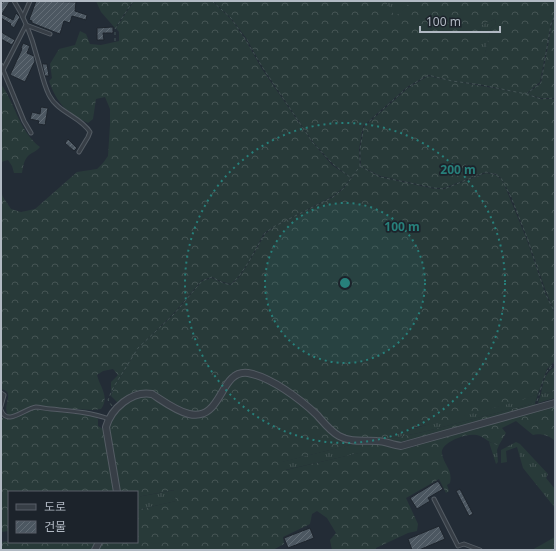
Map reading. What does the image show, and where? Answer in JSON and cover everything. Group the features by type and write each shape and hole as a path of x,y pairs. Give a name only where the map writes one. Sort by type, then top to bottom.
{"street":[{"path":"117,491 106,427 114,411 130,398 146,393 152,394 182,412 188,414 200,414 211,408 235,374 249,373 262,377 300,400 331,431 339,436 356,442 378,441 401,446 555,403"}],"lane":[{"path":"14,1 26,25 49,96 59,108 81,122 90,132 79,152"},
{"path":"23,17 30,1"},
{"path":"26,25 50,34"},
{"path":"3,70 26,25"},
{"path":"1,65 24,121 31,132"},
{"path":"1,393 4,397 1,406"},
{"path":"1,410 4,416 8,417 13,417 36,407 96,414 109,419"},
{"path":"434,499 458,546 464,544 480,550"}],"path":[{"path":"115,41 115,29 133,1"},
{"path":"212,1 231,18 313,143 333,164 352,178"},
{"path":"526,94 541,83 551,24 555,16"},
{"path":"114,411 108,400 113,388 138,348 174,314 202,280 212,278 231,285 248,264 265,233 275,226 333,197 344,188 360,166 360,149 364,126 408,87 428,75 452,81 482,85 526,94 541,99 555,98"},
{"path":"360,166 380,177 444,189 486,172 501,178 511,197 528,240 545,293 555,313"},
{"path":"538,408 536,403 548,370 555,362"},
{"path":"548,370 555,365"}],"green space":[{"path":"96,1 133,1 115,28 101,12"},
{"path":"134,1 212,1 231,19 245,39 262,69 313,143 332,165 351,178 343,188 333,196 264,233 248,263 231,284 212,277 202,280 173,314 138,348 111,393 111,382 118,375 113,369 103,371 97,375 104,392 105,400 101,409 93,410 40,407 9,416 6,408 8,393 1,389 1,191 11,209 21,212 35,209 77,172 97,169 108,156 110,109 105,97 96,99 93,119 88,123 80,119 68,111 55,95 49,81 52,78 50,64 59,49 75,45 80,31 86,34 90,44 101,45 119,41 119,32 116,28"},
{"path":"213,1 389,1 387,4 396,18 411,1 555,1 555,15 551,24 540,82 526,94 483,85 452,81 428,75 407,87 363,126 359,149 360,166 351,178 333,164 313,142 263,68 246,38 231,18","holes":["495,19 496,24 491,28 484,57 479,57 481,25"]},
{"path":"389,1 411,1 396,19 387,4"},
{"path":"555,17 555,98 541,98 527,94 541,83 552,24"},
{"path":"495,19 496,24 491,28 484,58 478,57 481,25"},
{"path":"428,76 527,94 541,99 555,99 555,313 511,196 501,178 496,174 486,172 444,188 435,188 380,176 361,166 360,149 364,127 408,88"},
{"path":"1,84 22,126 33,141 40,147 27,157 22,173 14,173 8,160 1,162"},
{"path":"360,166 380,177 435,189 444,189 486,173 496,175 504,184 527,240 545,293 555,314 555,361 547,369 538,394 519,401 438,423 416,427 389,436 394,438 423,432 535,403 536,407 397,443 356,440 339,433 331,427 318,412 250,371 239,372 231,375 225,381 213,402 207,408 196,413 183,410 155,394 148,392 142,391 135,393 118,403 111,396 114,388 138,348 174,314 202,281 212,278 231,285 240,276 248,264 265,234 275,226 333,197 344,188"},
{"path":"555,367 555,391 541,394 546,375"},
{"path":"242,374 260,379 282,389 302,404 342,441 354,444 282,462 286,470 363,452 363,444 381,444 401,449 413,447 453,433 555,405 555,441 545,435 533,435 516,421 502,428 506,433 499,445 493,444 476,435 463,436 450,442 442,450 443,458 451,478 450,483 447,485 449,491 446,493 439,479 406,498 418,524 417,531 408,533 376,548 376,550 332,550 330,540 336,533 327,518 317,511 312,514 310,524 283,537 284,544 273,550 98,550 101,543 138,543 138,510 176,501 174,490 138,497 138,491 118,491 108,425 111,418 127,401 147,395 187,416 200,417 232,380"},
{"path":"555,391 555,398 538,403 541,394"},
{"path":"538,394 535,403 423,432 394,438 389,436 520,400"},
{"path":"33,409 94,416 98,419 98,426 103,429 106,435 116,491 8,491 8,531 1,532 1,417 9,419"},
{"path":"489,442 499,445 497,450 498,462 496,464"},
{"path":"516,442 520,444 548,474 546,478 555,489 555,508 523,468 517,447 506,451 507,462 501,463 501,450"},
{"path":"354,444 363,444 364,452 285,470 281,462"},
{"path":"175,490 176,501 138,510 138,497"},
{"path":"555,537 555,550 532,550"},
{"path":"1,542 96,543 93,550 1,550"}],"building":[{"path":"3,1 10,1 2,14 13,20 16,13 20,17 14,28 10,25 11,24 1,18 1,4"},
{"path":"36,1 76,2 75,11 87,15 86,20 72,16 70,23 64,21 60,34 52,31 32,23 32,21 29,20"},
{"path":"113,27 113,33 103,33 104,40 97,40 97,28"},
{"path":"1,32 15,40 12,45 1,39"},
{"path":"23,43 30,46 27,53 34,56 35,61 25,82 10,75 22,49"},
{"path":"42,64 47,64 49,76 45,76"},
{"path":"41,107 48,108 45,125 38,124 39,121 30,119 32,112 40,114"},
{"path":"68,139 77,148 74,151 65,143"},
{"path":"438,481 443,489 428,498 430,501 417,509 410,498"},
{"path":"460,489 473,514 469,516 456,491"},
{"path":"439,526 445,539 419,550 412,550 408,539"},
{"path":"310,528 314,538 288,548 284,538"}]}
